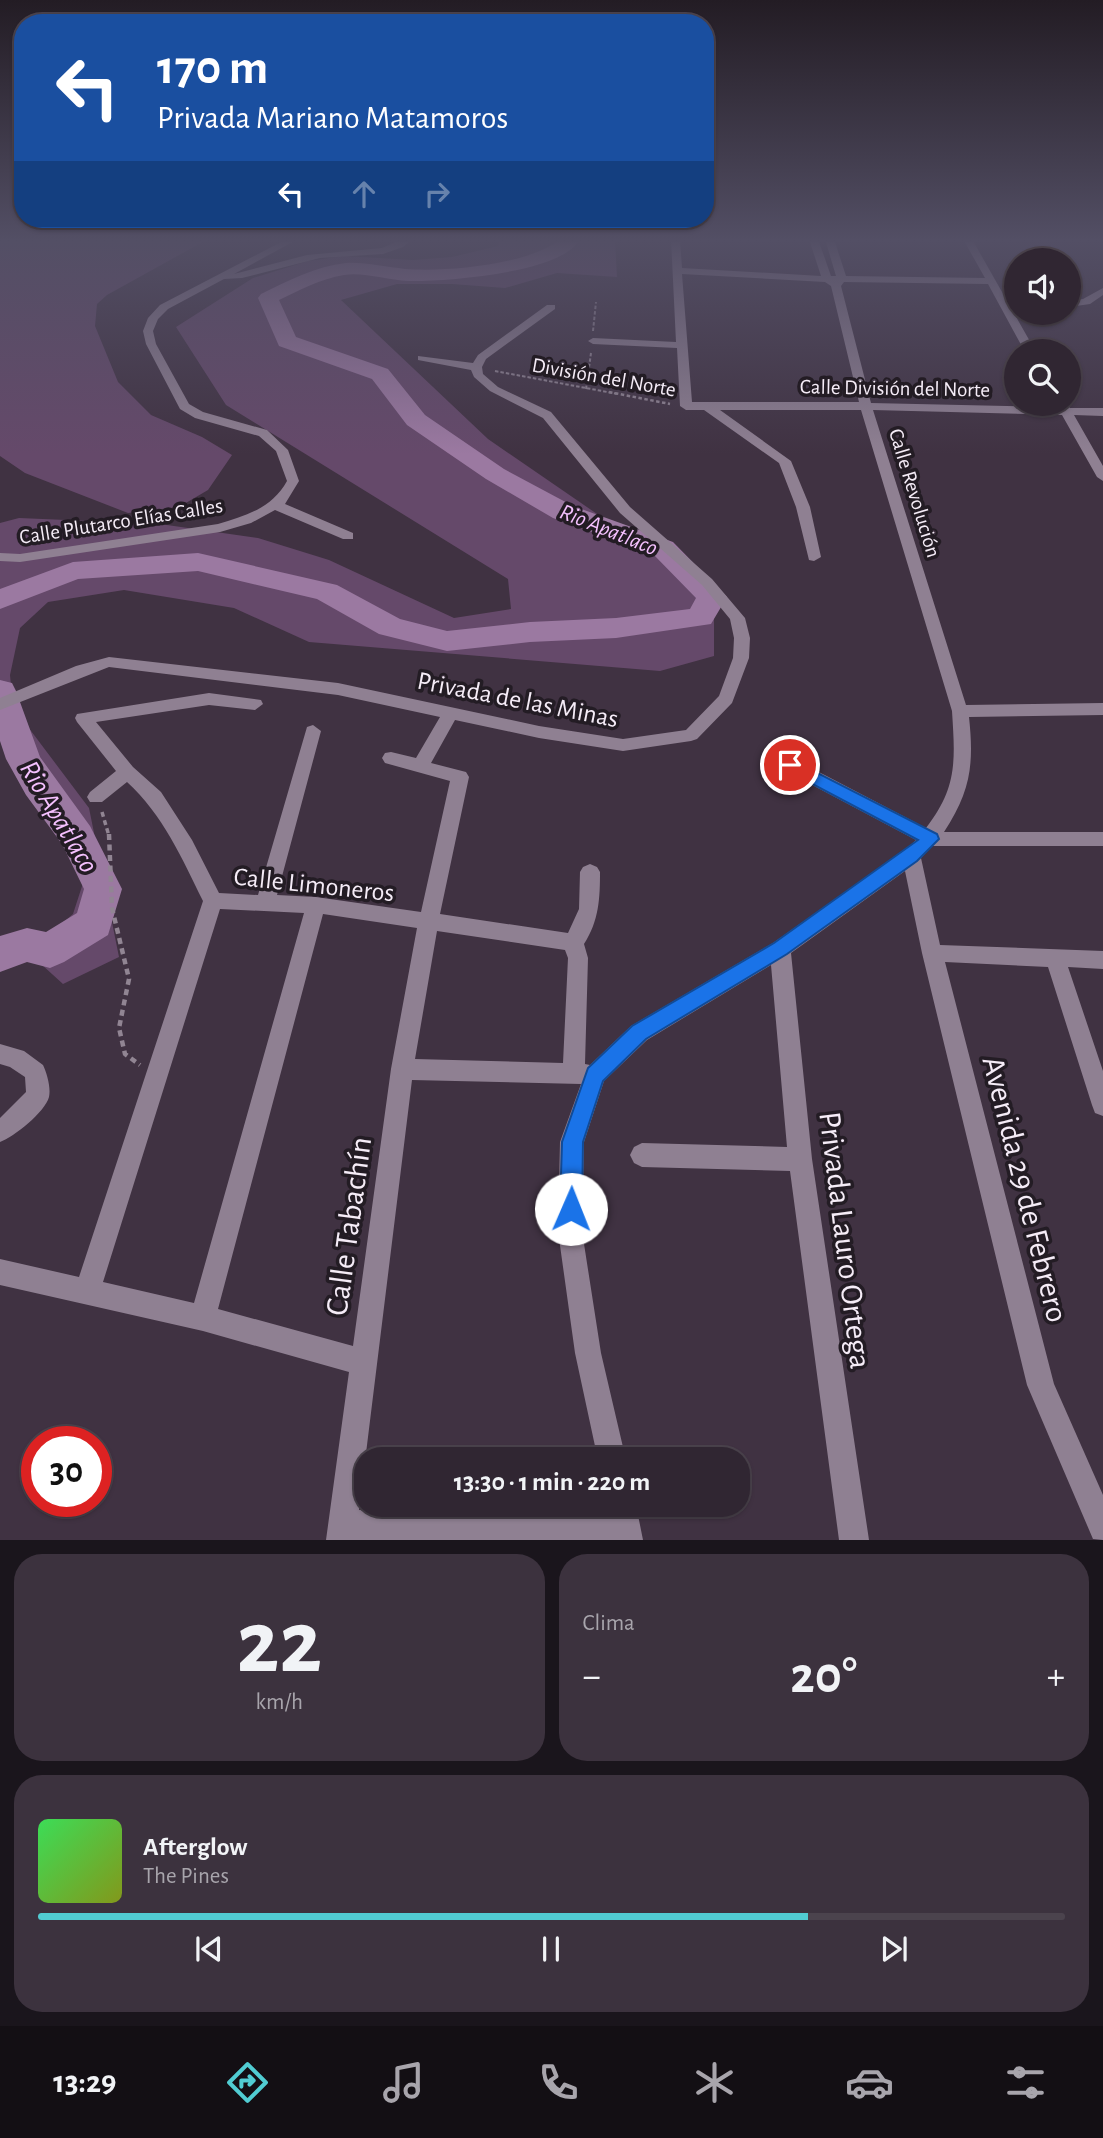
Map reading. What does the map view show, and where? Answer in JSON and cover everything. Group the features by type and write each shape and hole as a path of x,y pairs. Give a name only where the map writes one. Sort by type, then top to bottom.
{"street":[{"path":"160,311 153,318 148,331 151,344 184,406 198,415 262,433 282,450 293,481 283,500 275,505"},
{"path":"422,358 476,367 482,357 546,311"},
{"path":"679,311 686,406"},
{"name":"Calle Revolución","path":"842,311 866,406 960,711 964,762 954,798 931,839"},
{"path":"1007,311 1024,339"},
{"path":"593,341 681,345"},
{"name":"Privada de las Minas","path":"0,704 34,692 80,668 109,662 338,689 539,732 623,745 691,735 726,699 741,658 742,638 737,618 717,592 625,510 547,415 494,389 478,375 476,367"},
{"name":"Calle División del Norte","path":"686,406 1004,407"},
{"path":"707,406 785,461 803,507 814,557"},
{"name":"Calle División del Norte","path":"1081,410 1103,412"},
{"path":"1069,416 1103,477"},
{"path":"275,505 348,536"},
{"name":"Calle Plutarco Elías Calles","path":"0,557 20,558 220,528 246,520 275,505"},
{"name":"Calle Limoneros","path":"255,704 209,699 83,719 127,772 155,797 185,845 213,901 316,905 573,942"},
{"path":"960,711 1103,709"},
{"path":"391,758 421,765 451,712"},
{"path":"267,901 313,731"},
{"name":"Calle Tabachín","path":"342,1532 402,1069 428,923 460,777 421,765"},
{"path":"790,765 931,839 1103,839"},
{"path":"96,797 127,772"},
{"path":"402,1069 585,1074 639,1032 780,949 931,839"},
{"name":"Avenida 29 de Febrero","path":"911,856 932,953 1041,1385 1103,1529"},
{"path":"590,872 589,917 582,932 573,942 578,958 585,1074 572,1142 570,1231 588,1353 609,1447"},
{"path":"88,1291 213,901"},
{"path":"203,1318 316,905"},
{"name":"Privada Lauro Ortega","path":"780,949 800,1159 854,1539"},
{"path":"932,953 1103,960"},
{"path":"1055,958 1103,1105"},
{"path":"0,1054 16,1058 35,1072 38,1096 11,1124 0,1131"},
{"path":"642,1155 800,1159"},
{"path":"0,1272 203,1318 363,1362"},
{"path":"342,1532 626,1523"}],"path":[{"name":"División del Norte","path":"476,367 686,406"},
{"path":"96,797 109,833 112,908 129,979 119,1028 125,1054 156,1076"}],"shaded area":[{"path":"0,311 96,311 95,326 118,382 151,415 202,437 232,455 208,490 179,507 128,513 25,473 0,456"},
{"path":"201,311 352,311 488,439 664,560 714,615 714,656 660,671 309,642 234,608 124,590 48,602 20,628 10,675 13,707 89,808 119,957 63,984 30,954 0,971 0,945 53,931 73,914 84,880 0,730 0,523 19,518 160,524 258,538 329,560 454,618 511,609 508,579 226,405 176,327"}],"waterway":[{"name":"Rio Apatlaco","path":"0,600 73,571 198,562 327,592 390,627 447,641 530,632 616,628 700,617 712,597 663,548 563,512 495,474 416,420 380,374 287,341 274,311"},
{"name":"Rio Apatlaco","path":"0,691 23,759 39,786 77,836 103,889 94,923 50,950 27,945 0,954"}],"route":[{"path":"571,1209 572,1142 595,1075 639,1032 780,949 931,839 790,765"}]}
